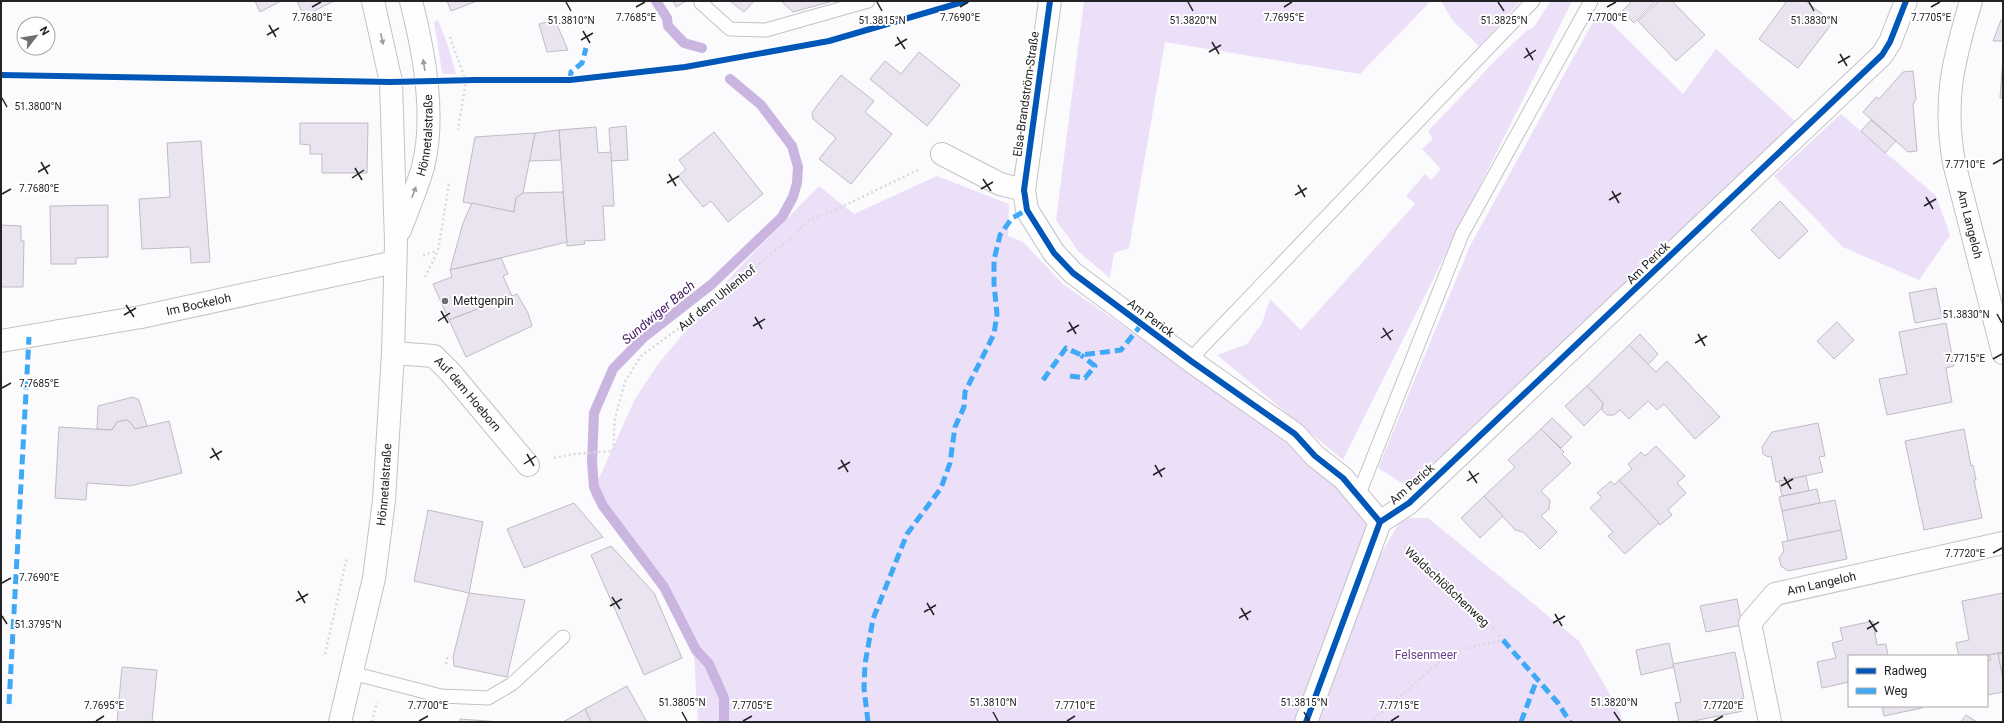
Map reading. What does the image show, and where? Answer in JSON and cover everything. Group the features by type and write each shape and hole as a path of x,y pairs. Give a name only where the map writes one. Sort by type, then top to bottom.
{"street":[{"name":"Hönnetalstraße","path":"340,722 374,578 384,500 393,353 395,252 391,82 373,1"},
{"name":"Hönnetalstraße","path":"395,252 423,166 428,125 427,82 420,36 411,1"},
{"name":"Elsa-Brandström-Straße","path":"1024,190 1050,1"},
{"name":"Am Perick","path":"1024,190 1027,210 1054,253 1073,273 1191,361 1295,434 1315,456 1342,478 1380,522 1409,503 1882,55 1890,42 1906,1"},
{"name":"Am Langeloh","path":"1971,1 1953,64 1949,94 1950,137 1954,163 2003,353"},
{"path":"942,154 1000,184 1024,190"},
{"name":"Im Bockeloh","path":"1,341 140,317 395,252"},
{"name":"Auf dem Hoeborn","path":"393,353 434,356 450,372 528,465"},
{"path":"1306,722 1380,522"},
{"name":"Am Langeloh","path":"1770,722 1750,623 1775,594 2003,543"}],"lane":[{"path":"701,3 730,29 766,30 868,1"},
{"path":"1191,361 1211,337 1533,1"},
{"path":"1358,496 1462,234 1591,1"},
{"path":"352,673 441,696 488,698 512,684 563,637"}],"path":[{"path":"324,659 348,552"},
{"path":"446,664 448,655"}],"green space":[{"path":"1084,1 1428,1 1429,3 1360,74 1165,42 1129,248 1114,253 1110,278 1079,252 1056,220"},
{"path":"1441,1 1521,1 1479,46 1453,21"},
{"path":"1551,1 1572,1 1343,460 1217,355 1247,344 1262,323 1270,299 1301,330 1415,204 1406,196 1425,174 1431,180 1441,169 1422,149 1433,139 1428,131 1496,60 1526,31 1533,28"},
{"path":"1599,11 1683,94 1716,49 1795,121 1415,491 1378,468 1470,246"},
{"path":"438,20 447,43 456,74 444,74 442,72 434,22"},
{"path":"1841,114 1936,196 1950,235 1919,280 1843,247 1774,176"},
{"path":"937,176 1009,204 1008,236 1023,242 1063,284 1347,482 1372,523 1298,722 698,722 694,657 659,587 591,496 635,399 658,364 736,271 819,186 854,214"},
{"name":"Felsenmeer","path":"1402,518 1428,518 1579,641 1620,712 1623,722 1315,722 1374,566"}],"building":[{"path":"255,1 281,1 260,12"},
{"path":"297,1 334,1 304,16"},
{"path":"447,1 477,1 451,11"},
{"path":"673,1 686,1 676,7"},
{"path":"730,1 754,1 744,12"},
{"path":"781,1 833,1 793,12"},
{"path":"1632,1 1655,2 1634,23 1622,11"},
{"path":"1659,1 1672,1 1705,35 1676,61 1638,21"},
{"path":"1787,1 1805,1 1833,22 1798,68 1759,39"},
{"path":"555,20 568,50 547,52 539,24"},
{"path":"2001,20 2003,21 2003,41 1993,41"},
{"path":"919,52 960,85 927,126 870,79 885,61 901,74"},
{"path":"2003,58 2003,98 2000,98"},
{"path":"1913,71 1916,99 1913,105 1917,151 1908,152 1863,112 1876,97 1879,99 1903,72"},
{"path":"841,75 874,101 865,112 892,134 851,184 819,159 836,138 813,119 812,113"},
{"path":"1871,120 1896,141 1885,153 1861,131"},
{"path":"300,123 368,123 367,173 322,173 322,154 310,154 310,145 300,144"},
{"path":"626,126 628,160 611,161 609,128"},
{"path":"596,127 598,153 611,152 614,206 603,206 605,240 584,241 585,244 567,246 559,130"},
{"path":"559,130 561,160 529,161 535,133"},
{"path":"714,132 763,194 728,222 711,201 703,207 678,176 686,169 679,160"},
{"path":"535,133 523,193 516,198 514,212 463,202 475,137"},
{"path":"201,141 210,262 191,263 190,247 142,249 139,199 170,197 167,143"},
{"path":"563,192 567,242 450,270 463,223 472,203 514,212 516,198 523,193"},
{"path":"1780,201 1808,231 1779,259 1751,230"},
{"path":"108,205 108,257 76,258 76,264 51,264 50,206"},
{"path":"1,225 21,226 21,241 24,241 23,287 1,287"},
{"path":"501,258 508,274 503,276 512,296 449,320 433,284 452,277 450,270"},
{"path":"1936,288 1942,318 1915,323 1909,293"},
{"path":"517,294 528,313 532,326 466,357 449,320"},
{"path":"1837,322 1854,340 1834,359 1817,341"},
{"path":"1946,323 1954,366 1946,368 1952,402 1887,415 1879,379 1907,374 1899,332"},
{"path":"1640,334 1658,354 1648,365 1629,345"},
{"path":"1629,345 1656,372 1667,361 1720,417 1695,439 1664,404 1657,410 1648,401 1629,419 1620,410 1614,415 1607,415 1602,410 1603,403 1587,386"},
{"path":"1587,386 1603,403 1602,408 1584,426 1565,406"},
{"path":"133,397 139,400 147,426 135,429 130,422 126,420 117,422 112,430 97,429 98,406"},
{"path":"1552,418 1572,437 1561,448 1541,429"},
{"path":"126,420 130,422 135,429 169,421 182,473 130,486 87,483 86,500 55,498 59,427 112,430 117,422"},
{"path":"1818,423 1825,456 1819,457 1823,472 1776,482 1771,456 1768,457 1763,454 1762,447 1772,432"},
{"path":"1541,429 1564,452 1562,454 1571,463 1541,491 1550,500 1549,509 1541,516 1557,532 1540,549 1523,532 1515,530 1484,496 1515,467 1508,460"},
{"path":"1964,429 1971,466 1973,465 1976,480 1974,480 1982,518 1924,530 1905,441"},
{"path":"1656,446 1685,476 1677,483 1686,493 1668,510 1672,515 1660,525 1619,480 1632,469 1628,464 1641,452 1645,456"},
{"path":"1806,476 1809,491 1782,496 1779,481"},
{"path":"1619,480 1659,523 1625,554 1608,536 1613,532 1590,508 1602,497 1597,493 1611,481 1614,485"},
{"path":"1817,489 1820,503 1782,511 1779,497"},
{"path":"1484,496 1503,516 1480,538 1461,518"},
{"path":"1835,500 1841,530 1788,541 1782,511"},
{"path":"574,503 603,537 524,568 507,529"},
{"path":"428,510 483,522 469,593 414,581"},
{"path":"1841,530 1847,559 1788,571 1781,566 1779,558 1784,551 1782,542"},
{"path":"611,546 654,593 682,658 644,675 591,555"},
{"path":"469,593 525,600 507,677 454,666 453,657"},
{"path":"2003,593 2003,652 1988,655 1959,655 1956,643 1969,640 1962,601"},
{"path":"1737,599 1742,625 1706,632 1700,606"},
{"path":"1873,621 1877,645 1886,644 1888,655 1848,655 1848,682 1822,688 1817,662 1836,658 1832,643 1843,640 1840,628"},
{"path":"1669,643 1674,667 1641,675 1636,650"},
{"path":"1735,652 1744,698 1741,699 1743,711 1689,722 1679,722 1675,703 1681,702 1673,664"},
{"path":"1998,653 2003,679 2003,692 1988,695 1988,660 1991,660 1989,655"},
{"path":"2003,653 2003,678 1998,654"},
{"path":"122,667 157,670 152,722 117,722"},
{"path":"627,686 647,722 591,722 585,709"},
{"path":"1882,707 1922,708 1884,716"},
{"path":"585,709 591,722 563,722"},
{"path":"1966,715 1977,722 1961,722"},
{"path":"460,719 500,722 460,722"}],"waterway":[{"name":"Sundwiger Bach","path":"656,1 667,18 668,26 684,43 702,48"},
{"name":"Sundwiger Bach","path":"724,722 724,698 709,664 696,650 664,587 603,506 594,487 592,462 594,413 613,369 644,337 712,284 782,217 793,197 797,183 798,167 792,146 761,105 730,79"}],"marked path":[{"path":"570,80 571,72 582,63 586,48"},
{"path":"868,722 864,688 865,664 873,619 907,534 941,488 950,463 955,427 964,407 965,392 994,334 997,314 994,284 994,260 1000,235 1012,218 1027,210"},
{"path":"1043,380 1066,348 1081,355 1121,350 1141,325"},
{"path":"9,704 29,337"},
{"path":"1070,376 1085,378 1095,366 1081,355"},
{"path":"1503,640 1558,703 1570,722"},
{"path":"1521,722 1537,679"}],"cycle path":[{"path":"1,75 391,82 570,80 685,67 829,41 966,1"},
{"path":"1050,1 1024,190 1027,210 1054,253 1073,273 1191,361 1295,434 1315,456 1343,478 1380,522"},
{"path":"1306,722 1380,522 1409,503 1882,55 1890,42 1906,1"}],"place":[{"name":"Mettgenpin","path":"445,301"}]}
